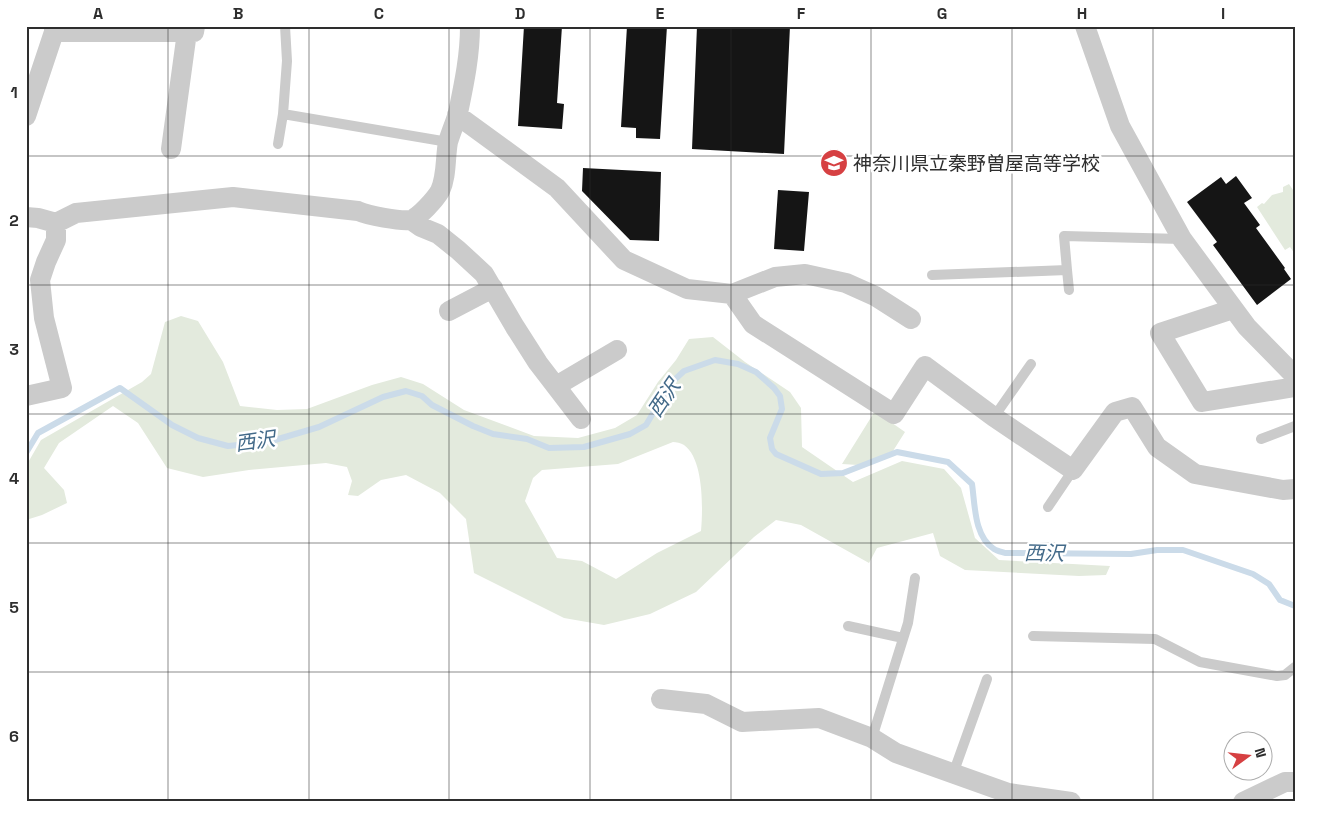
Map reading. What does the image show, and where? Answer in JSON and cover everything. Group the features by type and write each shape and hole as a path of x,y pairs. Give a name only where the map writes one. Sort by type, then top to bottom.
{"street":[{"path":"411,220 420,215 440,191 448,142 457,115 470,49 470,26"},
{"path":"1085,26 1120,126 1182,239 1233,309 1295,376"},
{"path":"26,116 54,29 191,29 171,149"},
{"path":"457,115 557,188 624,260 686,289 732,294 775,277 805,274 846,283 875,296 911,319"},
{"path":"26,217 56,223 76,213 233,197 358,211 368,215 411,220 421,227 438,234 484,274 538,363 581,420"},
{"path":"26,396 62,388 44,318 40,280 56,240 56,223"},
{"path":"449,311 493,288"},
{"path":"732,294 753,324 894,414 925,366 994,417 1073,470 1115,412 1132,408 1157,447 1195,474 1282,490 1295,489"},
{"path":"1233,309 1160,333 1202,402 1295,387"},
{"path":"556,386 618,350"},
{"path":"660,698 706,704 742,722 819,718 872,738 896,753 1008,793 1071,802"},
{"path":"1243,802 1285,782 1295,782"}],"lane":[{"path":"278,144 283,114 286,61 285,26"},
{"path":"283,114 448,142"},
{"path":"1069,290 1064,236 1182,239"},
{"path":"932,275 1067,270"},
{"path":"994,417 1031,364"},
{"path":"1262,439 1295,426"},
{"path":"1048,507 1073,470"},
{"path":"872,738 908,623 915,578"},
{"path":"848,626 903,638"},
{"path":"1033,636 1155,639 1200,662 1277,676 1285,675 1295,667"},
{"path":"953,774 987,679"}],"shaded area":[{"path":"1289,184 1295,193 1295,254 1290,247 1285,250 1257,207 1262,203 1264,204 1272,195 1283,192 1283,187"},
{"path":"181,316 198,321 223,362 240,406 277,410 307,409 372,385 401,377 423,384 464,410 534,436 578,438 615,428 637,415 689,339 713,337 745,362 790,392 801,408 802,447 853,482 902,461 944,469 961,488 975,538 999,560 1110,566 1106,575 1079,576 965,570 940,556 933,533 877,548 869,563 801,525 776,520 754,537 696,592 650,614 604,625 564,618 474,573 466,519 440,493 406,475 381,480 358,496 348,495 352,481 347,467 326,463 249,470 203,477 167,468 138,423 113,406 59,443 44,468 64,490 67,503 42,515 26,520 26,466 41,440 142,382 151,374 165,322","holes":["673,442 684,445 691,452 699,473 702,498 701,531 657,553 616,579 582,561 557,558 525,501 533,478 542,470 618,464"]},
{"path":"875,411 905,432 893,451 858,465 842,464"}],"building":[{"path":"524,26 562,26 557,103 564,104 562,129 518,126"},
{"path":"627,26 667,26 660,139 636,138 636,128 621,127"},
{"path":"697,26 790,26 784,154 692,149"},
{"path":"583,168 661,172 659,241 630,240 582,191"},
{"path":"1236,176 1252,198 1244,203 1260,225 1256,228 1291,279 1257,305 1213,245 1217,242 1187,202 1221,177 1226,184"},
{"path":"778,190 809,192 804,251 774,249"}],"waterway":[{"name":"西沢","path":"26,453 38,433 120,388 172,425 198,438 228,446 268,442 319,427 383,397 406,391 422,396 432,405 493,434 527,439 549,448 584,447 630,434 646,425 671,383 684,371 715,360 738,364 756,372 774,388 780,396 782,409 770,438 772,449 776,454 821,474 843,473 897,452 948,462 972,484 979,528 987,544 994,549 1005,553 1131,554 1157,550 1183,550 1253,574 1269,584 1280,600 1295,606"}],"place":[{"name":"神奈川県立秦野曽屋高等学校","path":"834,163"}]}
